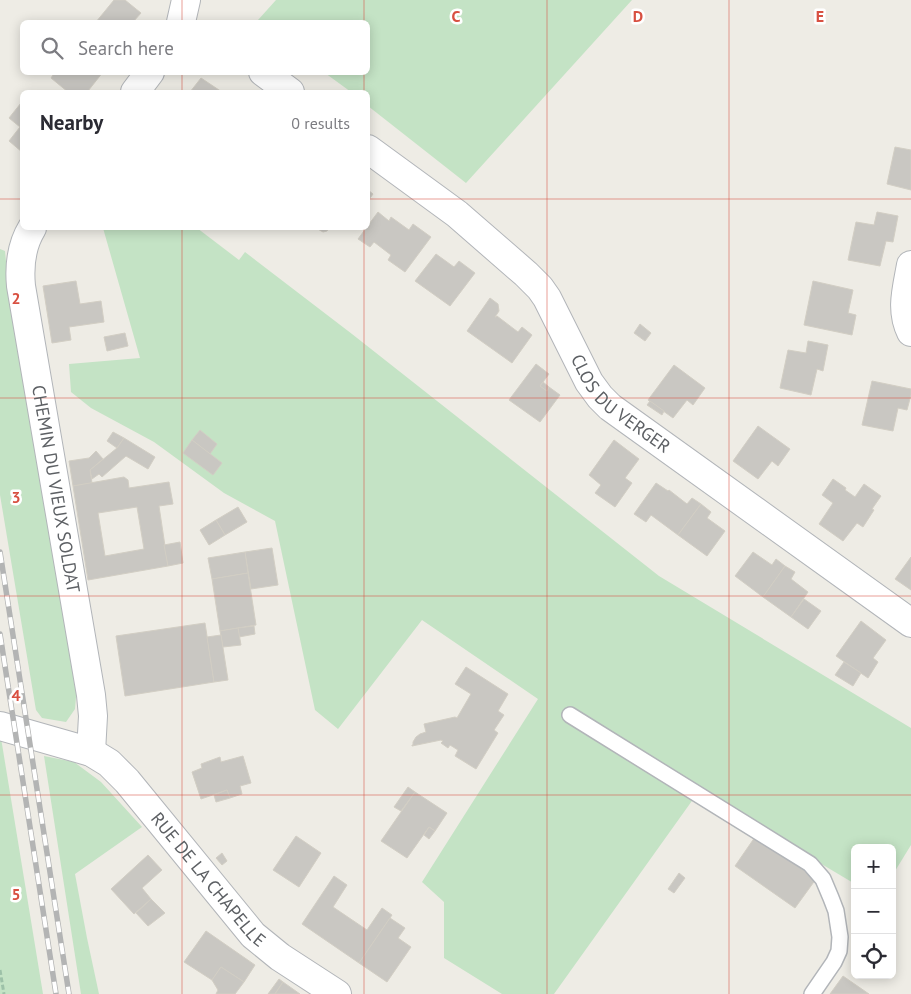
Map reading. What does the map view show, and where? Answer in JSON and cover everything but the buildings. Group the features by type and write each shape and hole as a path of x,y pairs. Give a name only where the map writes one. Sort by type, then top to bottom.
{"street":[{"path":"136,90 148,75"},
{"path":"267,75 287,90"},
{"name":"CLOS DU VERGER","path":"370,150 456,214 540,288 589,382 610,407 911,623"},
{"name":"CHEMIN DU VIEUX SOLDAT","path":"31,230 22,250 21,286 91,696 93,716 91,752"},
{"path":"911,264 904,300 906,318 911,332"},
{"name":"RUE DE LA CHAPELLE","path":"0,726 91,752 109,763 116,769 253,935 280,957 336,994"}],"lane":[{"path":"570,715 810,864 823,879 836,911 840,937 834,962 812,994"}],"path":[{"path":"0,970 4,994"}],"green space":[{"path":"276,0 632,0 466,183 370,108 370,90 348,90 328,75 370,75 370,20 258,20"},
{"path":"104,230 200,230 239,260 245,252 659,576 911,728 911,845 896,869 896,844 851,844 851,882 699,791 554,994 502,994 444,958 444,902 422,882 538,699 422,620 338,729 315,710 275,521 224,493 154,442 91,408 71,392 69,364 140,358"},
{"path":"0,249 5,251 8,282 77,685 75,709 66,722 42,718 36,710 0,495"},
{"path":"0,716 1,738 43,994 0,994"},
{"path":"44,756 74,762 101,782 142,827 75,874 99,994 81,994"}],"railway":[{"path":"0,552 69,994"},
{"path":"0,634 56,994"}]}
